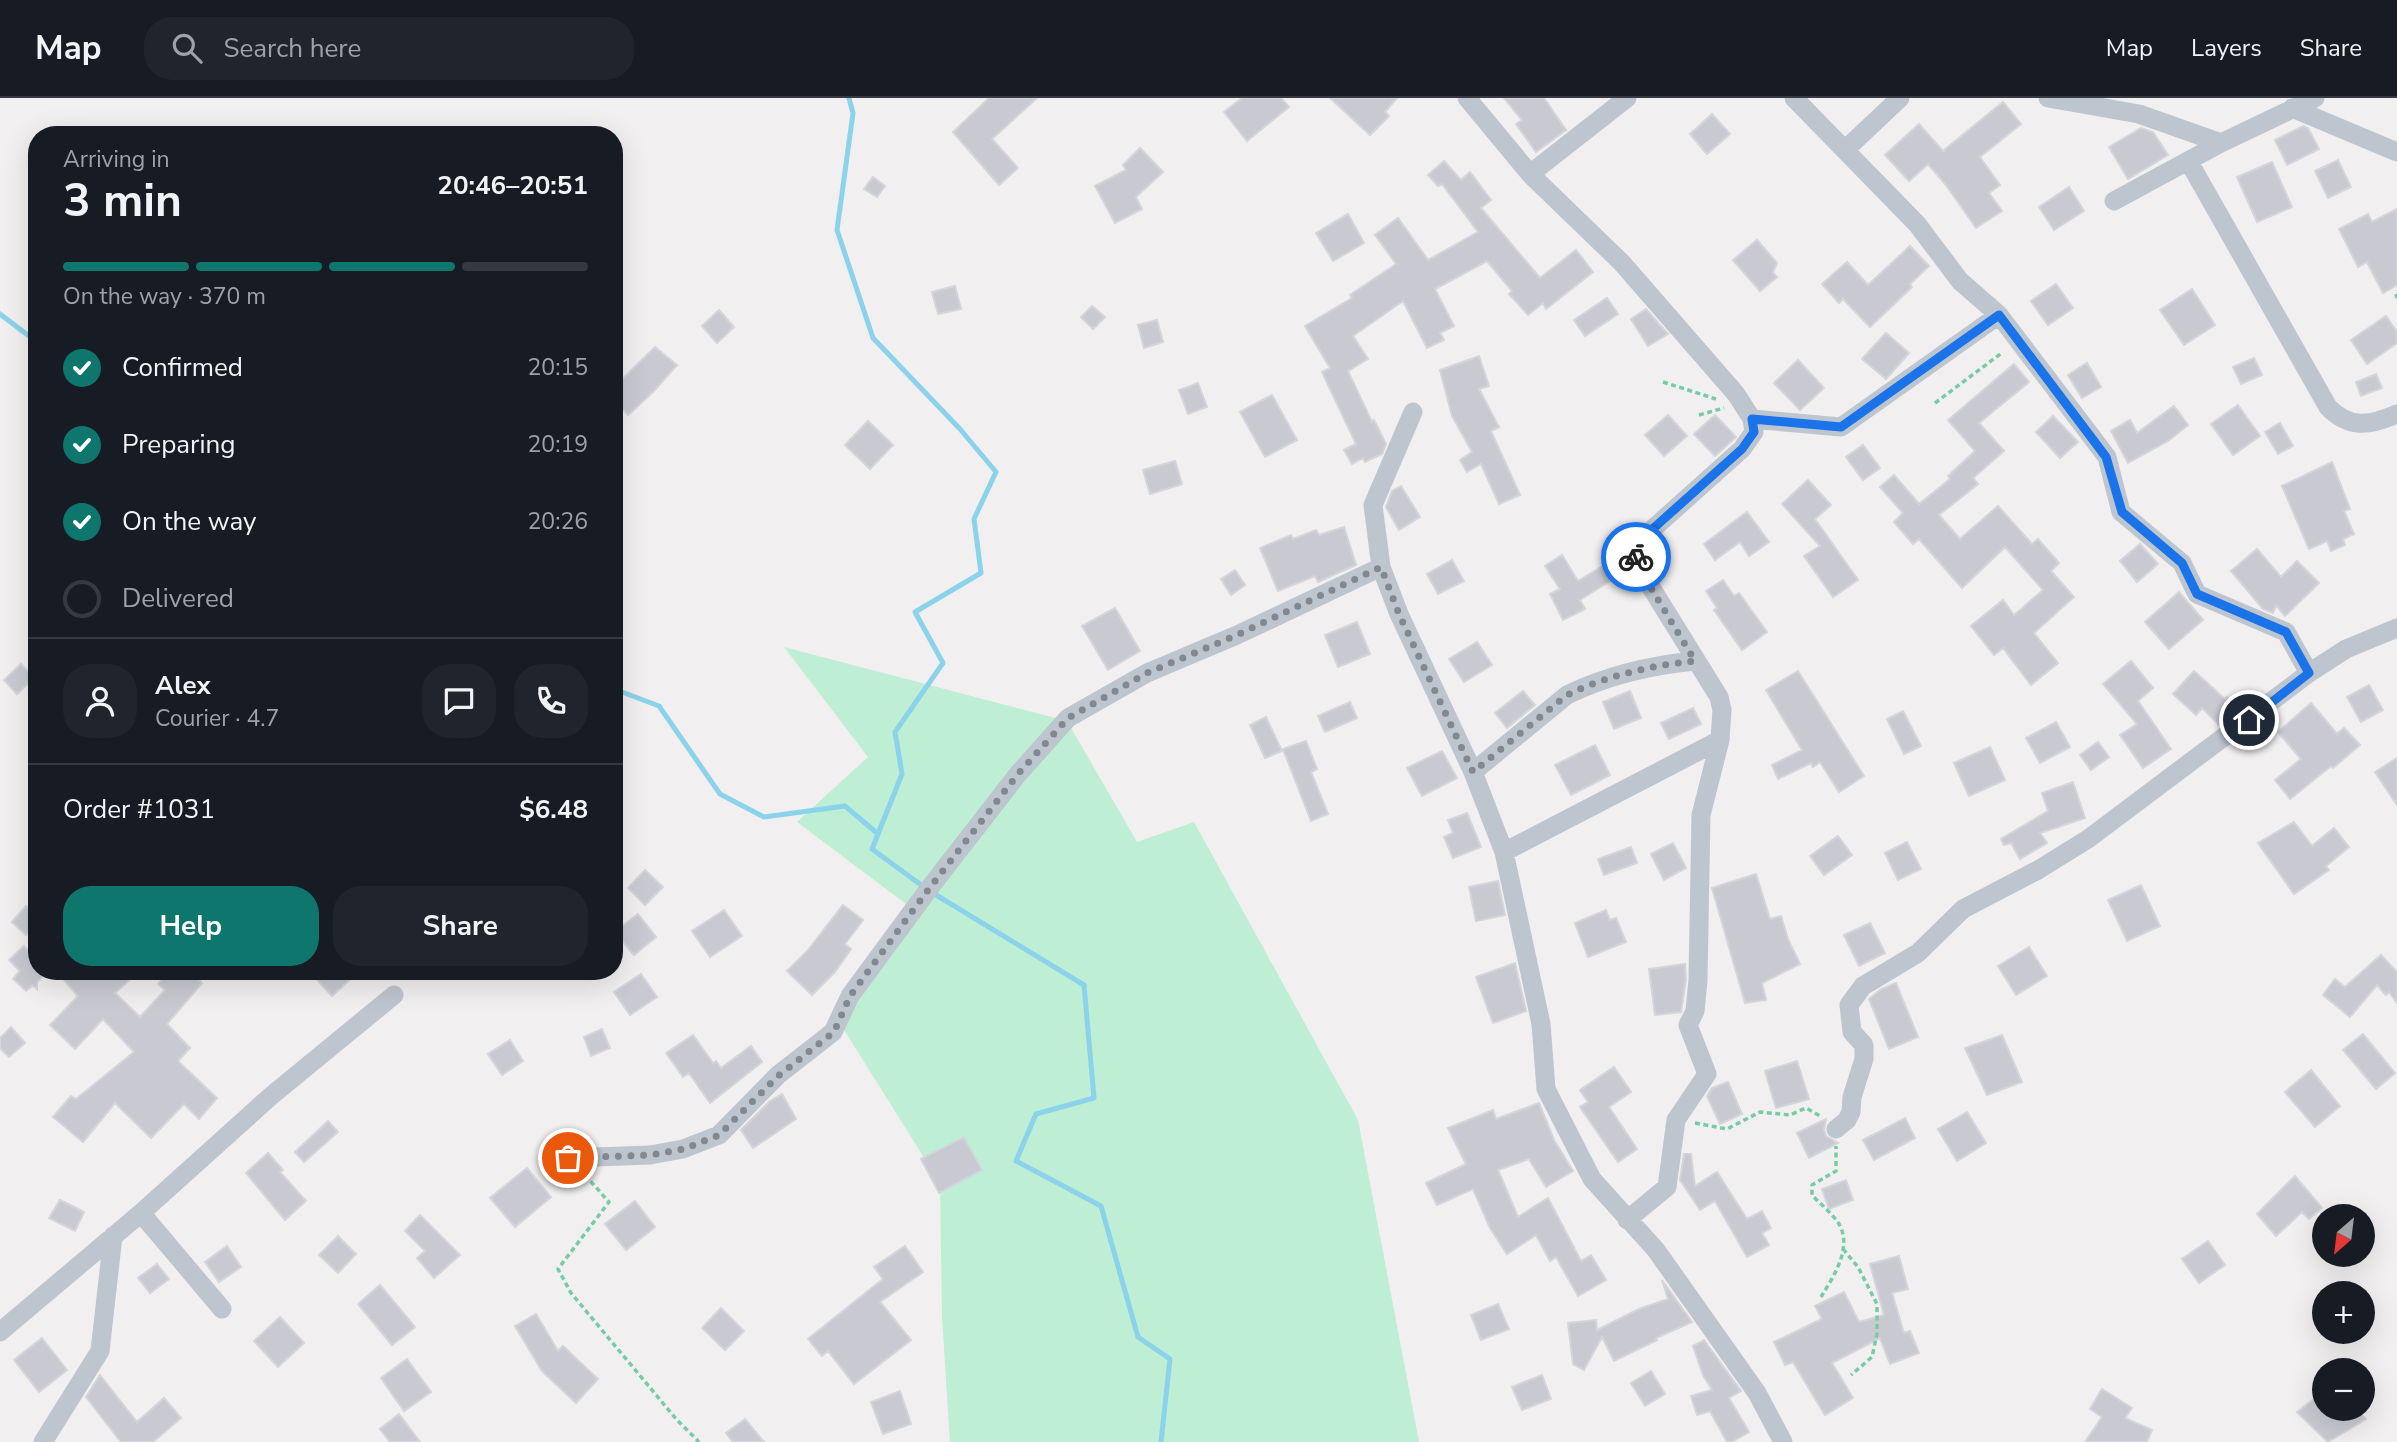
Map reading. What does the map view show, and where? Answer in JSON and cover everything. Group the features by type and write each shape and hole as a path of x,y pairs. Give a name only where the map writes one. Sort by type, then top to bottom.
{"street":[{"path":"1467,98 1530,174 1622,262 1736,394 1752,419 1754,432 1742,449 1647,534 1636,553 1639,568 1719,697 1723,710 1720,740 1701,815 1698,980 1695,1011 1688,1025 1707,1074 1676,1120 1667,1187 1627,1220"},
{"path":"1530,174 1627,98"},
{"path":"1794,98 1917,224 1960,281 1999,315 2019,340 2106,457 2122,512 2182,563 2197,594 2286,632 2309,673"},
{"path":"1846,149 1900,98"},
{"path":"2048,98 2133,106 2221,143"},
{"path":"2114,201 2221,143 2315,98"},
{"path":"2292,108 2397,152"},
{"path":"2189,162 2328,407 2350,424 2366,425 2397,414"},
{"path":"1752,419 1841,427 1999,315"},
{"path":"1413,412 1373,505 1381,567 1399,614 1473,772 1504,852 1541,1024 1546,1089 1592,1179 1656,1250 1757,1393 1783,1442"},
{"path":"568,1158 650,1155 684,1149 719,1135 778,1076 834,1032 850,996 928,890 1018,774 1068,718 1147,673 1237,635 1381,567"},
{"path":"1836,1129 1847,1120 1851,1112 1852,1097 1864,1059 1864,1045 1852,1032 1849,1005 1863,986 1918,953 1963,909 2038,870 2088,839 2309,673 2346,649 2397,628"},
{"path":"1473,772 1555,704 1576,691 1664,664 1695,661"},
{"path":"1504,852 1720,740"},
{"path":"0,1332 141,1213 271,1096 394,995"},
{"path":"141,1213 222,1308"},
{"path":"43,1442 100,1351 113,1236"}],"path":[{"path":"1935,403 2019,340"},
{"path":"1663,382 1723,401"},
{"path":"1676,1120 1727,1129 1760,1112 1790,1115 1806,1108 1812,1109 1836,1129 1836,1171 1812,1185 1812,1195 1839,1225 1843,1249 1837,1269 1821,1297"},
{"path":"568,1158 609,1202 558,1269 571,1293 677,1420 699,1442"},
{"path":"1843,1249 1858,1267 1877,1304 1877,1335 1872,1357 1852,1375"}],"green space":[{"path":"784,647 1067,721 1137,842 1194,822 1358,1120 1419,1442 950,1442 942,1316 940,1183 839,1022 918,913 797,822 868,757"}],"building":[{"path":"989,98 1037,98 992,139 1018,168 999,185 953,132"},
{"path":"1242,98 1281,98 1289,107 1247,141 1224,112"},
{"path":"1330,98 1397,98 1385,112 1389,116 1370,135"},
{"path":"1504,98 1544,98 1566,130 1536,152 1516,124 1522,120"},
{"path":"2003,102 2021,124 1980,157 2000,185 1989,193 2002,211 1976,228 1928,164 1909,181 1885,155 1919,124 1943,151"},
{"path":"1712,114 1730,134 1707,154 1690,134"},
{"path":"2303,126 2308,128 2319,149 2287,165 2275,140"},
{"path":"2141,128 2153,132 2168,155 2128,179 2109,147"},
{"path":"1140,148 1163,172 1136,197 1142,209 1115,223 1095,186 1126,170 1123,165"},
{"path":"2338,160 2351,187 2328,198 2315,171"},
{"path":"1444,161 1461,180 1470,172 1491,200 1481,208 1540,278 1576,250 1593,272 1546,309 1543,303 1528,315 1509,294 1512,291 1487,261 1435,289 1454,326 1440,333 1444,340 1427,348 1403,301 1353,336 1368,359 1348,371 1372,422 1374,420 1386,444 1382,454 1365,462 1363,458 1352,464 1344,450 1356,444 1322,372 1330,368 1305,326 1352,298 1350,295 1396,264 1375,235 1398,218 1428,260 1478,232 1442,184 1438,186 1428,175"},
{"path":"2272,162 2292,207 2257,222 2237,177"},
{"path":"873,177 885,186 877,197 864,189"},
{"path":"2069,187 2084,211 2054,230 2039,207"},
{"path":"2397,209 2397,285 2383,293 2367,262 2358,267 2339,229 2368,214 2372,222"},
{"path":"1348,214 1364,243 1333,261 1316,233"},
{"path":"1757,240 1777,263 1773,272 1777,277 1760,291 1733,260"},
{"path":"1910,246 1929,266 1910,284 1912,287 1870,327 1843,299 1839,303 1822,284 1847,262 1868,285"},
{"path":"2056,284 2073,308 2048,325 2031,301"},
{"path":"955,286 961,309 938,314 932,292"},
{"path":"2192,289 2215,325 2184,345 2160,310"},
{"path":"1607,298 1618,314 1585,336 1574,320"},
{"path":"1092,306 1105,317 1093,329 1081,317"},
{"path":"1646,309 1668,334 1648,346 1631,319"},
{"path":"719,310 734,327 717,343 702,326"},
{"path":"2386,316 2397,332 2397,343 2367,364 2351,340"},
{"path":"1157,320 1163,342 1144,348 1138,325"},
{"path":"1886,333 1909,353 1886,379 1862,359"},
{"path":"655,347 677,365 628,415 623,409 623,378"},
{"path":"1479,356 1489,386 1479,389 1499,427 1491,431 1520,495 1499,504 1481,464 1467,472 1460,460 1472,452 1452,416 1440,370"},
{"path":"2254,358 2262,375 2241,384 2233,367"},
{"path":"1798,360 1824,388 1800,410 1774,383"},
{"path":"2087,363 2101,387 2082,398 2068,375"},
{"path":"2014,364 2029,382 1979,423 2004,451 1973,478 1978,484 1939,515 1960,539 1998,506 2032,544 2038,539 2059,563 2051,571 2074,597 2034,633 2058,663 2031,685 2003,648 1994,655 1971,626 2003,600 2014,615 2043,590 2005,547 1962,588 1919,539 1913,544 1894,522 1903,513 1880,487 1894,475 1919,504 1950,479 1948,476 1975,451 1948,420"},
{"path":"2376,374 2382,388 2361,396 2356,382"},
{"path":"1198,383 1207,407 1188,414 1179,390"},
{"path":"1272,395 1297,440 1265,457 1240,412"},
{"path":"2238,405 2260,436 2233,455 2211,424"},
{"path":"2174,406 2188,425 2168,441 2128,463 2111,431 2130,420 2137,433"},
{"path":"1668,415 1687,436 1664,456 1645,435"},
{"path":"1715,415 1736,437 1715,456 1694,434"},
{"path":"2053,416 2078,442 2060,458 2036,432"},
{"path":"868,421 893,445 870,469 845,445"},
{"path":"2280,423 2293,446 2278,454 2265,432"},
{"path":"1863,445 1880,468 1863,480 1846,457"},
{"path":"1175,461 1182,484 1150,494 1143,470"},
{"path":"2332,462 2350,509 2344,511 2354,534 2343,539 2345,545 2331,551 2327,541 2309,549 2282,486"},
{"path":"1808,480 1831,505 1815,519 1858,580 1833,597 1804,556 1820,546 1782,504"},
{"path":"1401,486 1420,517 1399,530 1386,507 1392,491"},
{"path":"1747,512 1769,542 1749,556 1740,542 1715,560 1704,544"},
{"path":"1344,527 1356,565 1318,582 1315,576 1278,591 1260,548 1291,535 1293,539 1316,530 1319,535"},
{"path":"2140,544 2158,564 2137,582 2120,561"},
{"path":"2257,549 2281,577 2297,561 2319,583 2285,616 2276,605 2273,613 2263,609 2231,571"},
{"path":"1562,555 1578,581 1617,557 1626,571 1580,600 1585,609 1563,620 1550,594 1560,589 1545,566"},
{"path":"1452,560 1464,581 1438,594 1427,574"},
{"path":"1235,570 1245,585 1231,595 1221,579"},
{"path":"1723,580 1734,596 1739,593 1767,632 1742,650 1714,610 1717,608 1706,591"},
{"path":"2179,592 2203,620 2169,649 2145,622"},
{"path":"1115,608 1140,651 1108,670 1082,626"},
{"path":"1357,622 1370,654 1338,667 1325,635"},
{"path":"1477,642 1492,665 1464,682 1449,659"},
{"path":"2131,661 2153,688 2138,701 2171,749 2143,768 2120,735 2137,724 2103,684"},
{"path":"21,664 28,672 28,684 17,694 4,680"},
{"path":"1798,671 1864,776 1839,792 1820,762 1813,767 1811,763 1778,779 1772,765 1802,750 1766,690"},
{"path":"2194,671 2240,709 2219,725 2202,708 2196,715 2173,694"},
{"path":"2369,685 2383,710 2361,722 2347,697"},
{"path":"1523,691 1535,705 1507,728 1495,713"},
{"path":"1630,691 1641,718 1614,729 1603,702"},
{"path":"1350,702 1357,718 1325,732 1318,716"},
{"path":"2311,703 2337,734 2344,728 2360,745 2290,799 2275,780 2301,759 2278,732"},
{"path":"1693,708 1701,724 1669,739 1661,723"},
{"path":"1903,711 1921,746 1904,754 1887,719"},
{"path":"1266,717 1282,751 1265,758 1250,725"},
{"path":"2056,722 2070,747 2040,763 2026,738"},
{"path":"1306,741 1317,769 1311,772 1328,814 1311,821 1283,749"},
{"path":"2098,742 2109,757 2091,770 2080,755"},
{"path":"1595,745 1610,775 1571,795 1555,765"},
{"path":"1990,747 2005,780 1969,796 1954,763"},
{"path":"1442,751 1457,778 1422,796 1407,768"},
{"path":"2397,758 2397,805 2375,772"},
{"path":"2073,782 2085,818 2040,833 2047,843 2020,859 2011,843 2004,845 2001,839 2048,811 2042,793"},
{"path":"1467,813 1481,847 1453,858 1444,837 1453,833 1448,820"},
{"path":"2294,822 2312,846 2334,828 2349,847 2326,866 2329,870 2294,894 2258,843"},
{"path":"1838,836 1852,855 1824,875 1810,856"},
{"path":"1907,842 1921,869 1898,880 1885,853"},
{"path":"1673,843 1686,868 1664,880 1651,854"},
{"path":"1631,847 1637,863 1604,875 1598,859"},
{"path":"645,870 663,887 645,905 628,888"},
{"path":"1756,874 1770,919 1781,916 1800,964 1762,983 1766,1000 1745,1003 1712,888"},
{"path":"1498,881 1505,915 1476,921 1469,887"},
{"path":"2141,885 2160,926 2127,941 2108,900"},
{"path":"843,905 863,920 845,944 851,949 835,972 812,995 787,971 808,950"},
{"path":"26,906 28,908 26,935 12,922"},
{"path":"724,910 742,936 710,957 692,931"},
{"path":"1606,910 1610,920 1616,918 1626,942 1588,957 1575,923"},
{"path":"638,914 656,937 634,955 623,942 623,926"},
{"path":"1870,923 1885,953 1859,966 1844,935"},
{"path":"24,946 28,951 28,980 39,980 37,989 33,985 26,991 13,979 20,971 9,960"},
{"path":"2029,947 2047,976 2016,995 1998,966"},
{"path":"2381,955 2397,972 2397,1003 2389,992 2386,995 2377,985 2350,1017 2323,995 2335,979 2345,987"},
{"path":"1515,963 1526,1011 1493,1023 1476,977"},
{"path":"1685,964 1686,979 1681,1012 1655,1015 1649,969"},
{"path":"641,974 657,997 630,1015 614,992"},
{"path":"64,980 129,980 115,993 140,1017 165,990 158,984 161,980 199,980 202,983 167,1024 190,1048 178,1061 217,1098 199,1119 184,1104 151,1138 115,1103 83,1142 53,1117 71,1096 76,1099 134,1052 103,1019 75,1049 50,1025 78,996"},
{"path":"317,980 349,980 332,996"},
{"path":"1896,983 1918,1037 1889,1049 1869,999 1881,989"},
{"path":"11,1027 25,1043 9,1057 0,1048 0,1038"},
{"path":"602,1029 610,1048 591,1056 584,1037"},
{"path":"2363,1034 2395,1073 2376,1089 2343,1050"},
{"path":"693,1035 713,1063 716,1061 721,1068 751,1046 762,1062 710,1103 689,1073 683,1077 666,1053"},
{"path":"2002,1035 2022,1082 1987,1095 1965,1048"},
{"path":"510,1040 523,1061 502,1075 488,1054"},
{"path":"1797,1061 1809,1099 1776,1108 1765,1071"},
{"path":"1614,1067 1631,1092 1609,1107 1637,1149 1618,1162 1580,1107 1588,1102 1580,1090"},
{"path":"2311,1070 2340,1106 2315,1127 2285,1092"},
{"path":"1728,1082 1742,1114 1720,1124 1707,1096 1712,1088"},
{"path":"782,1094 796,1119 753,1148 741,1130 770,1101"},
{"path":"1539,1103 1554,1140 1573,1171 1546,1187 1529,1159 1498,1170 1518,1217 1548,1198 1581,1261 1591,1255 1606,1280 1578,1296 1556,1257 1550,1261 1536,1235 1507,1254 1490,1228 1473,1189 1437,1205 1426,1183 1466,1164 1448,1128 1493,1110 1496,1119"},
{"path":"1967,1112 1986,1143 1957,1161 1938,1129"},
{"path":"1905,1118 1915,1138 1874,1160 1863,1140"},
{"path":"1826,1119 1826,1136 1838,1143 1809,1158 1797,1133"},
{"path":"328,1121 338,1132 304,1162 295,1152"},
{"path":"964,1137 982,1170 939,1193 921,1159"},
{"path":"268,1153 283,1170 280,1172 306,1201 285,1220 246,1173"},
{"path":"1684,1154 1691,1154 1695,1186 1717,1172 1747,1219 1762,1211 1771,1228 1762,1233 1769,1245 1747,1257 1715,1201 1700,1210 1680,1180"},
{"path":"527,1168 551,1197 515,1227 490,1198"},
{"path":"2295,1176 2319,1204 2312,1204 2312,1216 2309,1219 2302,1212 2276,1236 2257,1214"},
{"path":"1846,1180 1853,1200 1829,1209 1822,1189"},
{"path":"60,1200 84,1212 75,1231 49,1218"},
{"path":"635,1201 655,1227 626,1250 605,1224"},
{"path":"420,1215 460,1255 434,1278 417,1258 425,1251 405,1231"},
{"path":"338,1236 356,1254 338,1273 319,1255"},
{"path":"2208,1241 2225,1265 2199,1283 2182,1259"},
{"path":"227,1246 241,1267 219,1282 205,1262"},
{"path":"905,1246 923,1272 880,1302 911,1340 854,1384 828,1351 822,1356 808,1339 883,1279 874,1267"},
{"path":"1899,1256 1908,1289 1892,1293 1904,1333 1910,1331 1919,1353 1890,1364 1880,1338 1832,1363 1853,1398 1825,1415 1793,1362 1785,1365 1774,1342 1822,1319 1815,1306 1844,1292 1859,1322 1884,1315 1870,1264"},
{"path":"157,1264 169,1279 150,1293 138,1278"},
{"path":"1662,1280 1692,1322 1614,1361 1602,1337 1584,1370 1573,1364 1568,1323 1596,1320 1597,1330 1639,1309 1668,1299"},
{"path":"380,1285 415,1327 392,1345 358,1304"},
{"path":"1498,1304 1509,1329 1481,1340 1471,1315"},
{"path":"721,1308 744,1331 725,1350 702,1328"},
{"path":"536,1314 558,1351 563,1346 598,1379 576,1403 542,1371 515,1326"},
{"path":"280,1317 304,1343 278,1367 254,1341"},
{"path":"42,1338 67,1370 39,1392 14,1360"},
{"path":"1704,1340 1741,1391 1729,1398 1749,1432 1732,1442 1727,1442 1710,1411 1697,1415 1691,1396 1712,1390 1703,1375 1693,1346"},
{"path":"407,1359 431,1392 404,1411 381,1378"},
{"path":"1651,1371 1665,1394 1645,1406 1631,1383"},
{"path":"100,1375 137,1422 164,1398 181,1418 153,1442 121,1442 86,1397"},
{"path":"1542,1375 1551,1399 1522,1410 1512,1387"},
{"path":"2102,1389 2132,1408 2125,1418 2152,1430 2147,1442 2085,1442 2102,1417 2090,1409"},
{"path":"900,1391 911,1424 883,1434 871,1402"},
{"path":"2312,1400 2312,1421 2363,1421 2328,1442 2297,1412"},
{"path":"399,1414 420,1442 390,1442 380,1429"},
{"path":"745,1419 764,1442 733,1442 726,1433"}],"waterway":[{"path":"849,98 853,113 837,230 873,338 960,429 996,472 974,519 981,573 915,612 943,663 895,732 902,774 872,849 928,890 1084,985 1094,1098 1036,1114 1016,1161 1101,1206 1138,1337 1170,1359 1161,1442"},
{"path":"0,314 28,335"},
{"path":"623,692 659,706 720,794 764,817 845,806 878,834"}],"way so far":[{"path":"568,1158 650,1155 684,1149 719,1135 778,1076 834,1032 850,996 948,862 1018,774 1068,718 1147,673 1237,635 1381,567 1399,614 1473,772 1555,704 1584,686 1664,664 1695,661 1639,568 1636,557"}],"route":[{"path":"1636,557 1637,548 1647,534 1742,449 1754,432 1752,419 1841,427 1999,315 2106,457 2122,512 2182,563 2197,594 2286,632 2309,673 2249,720"}]}
